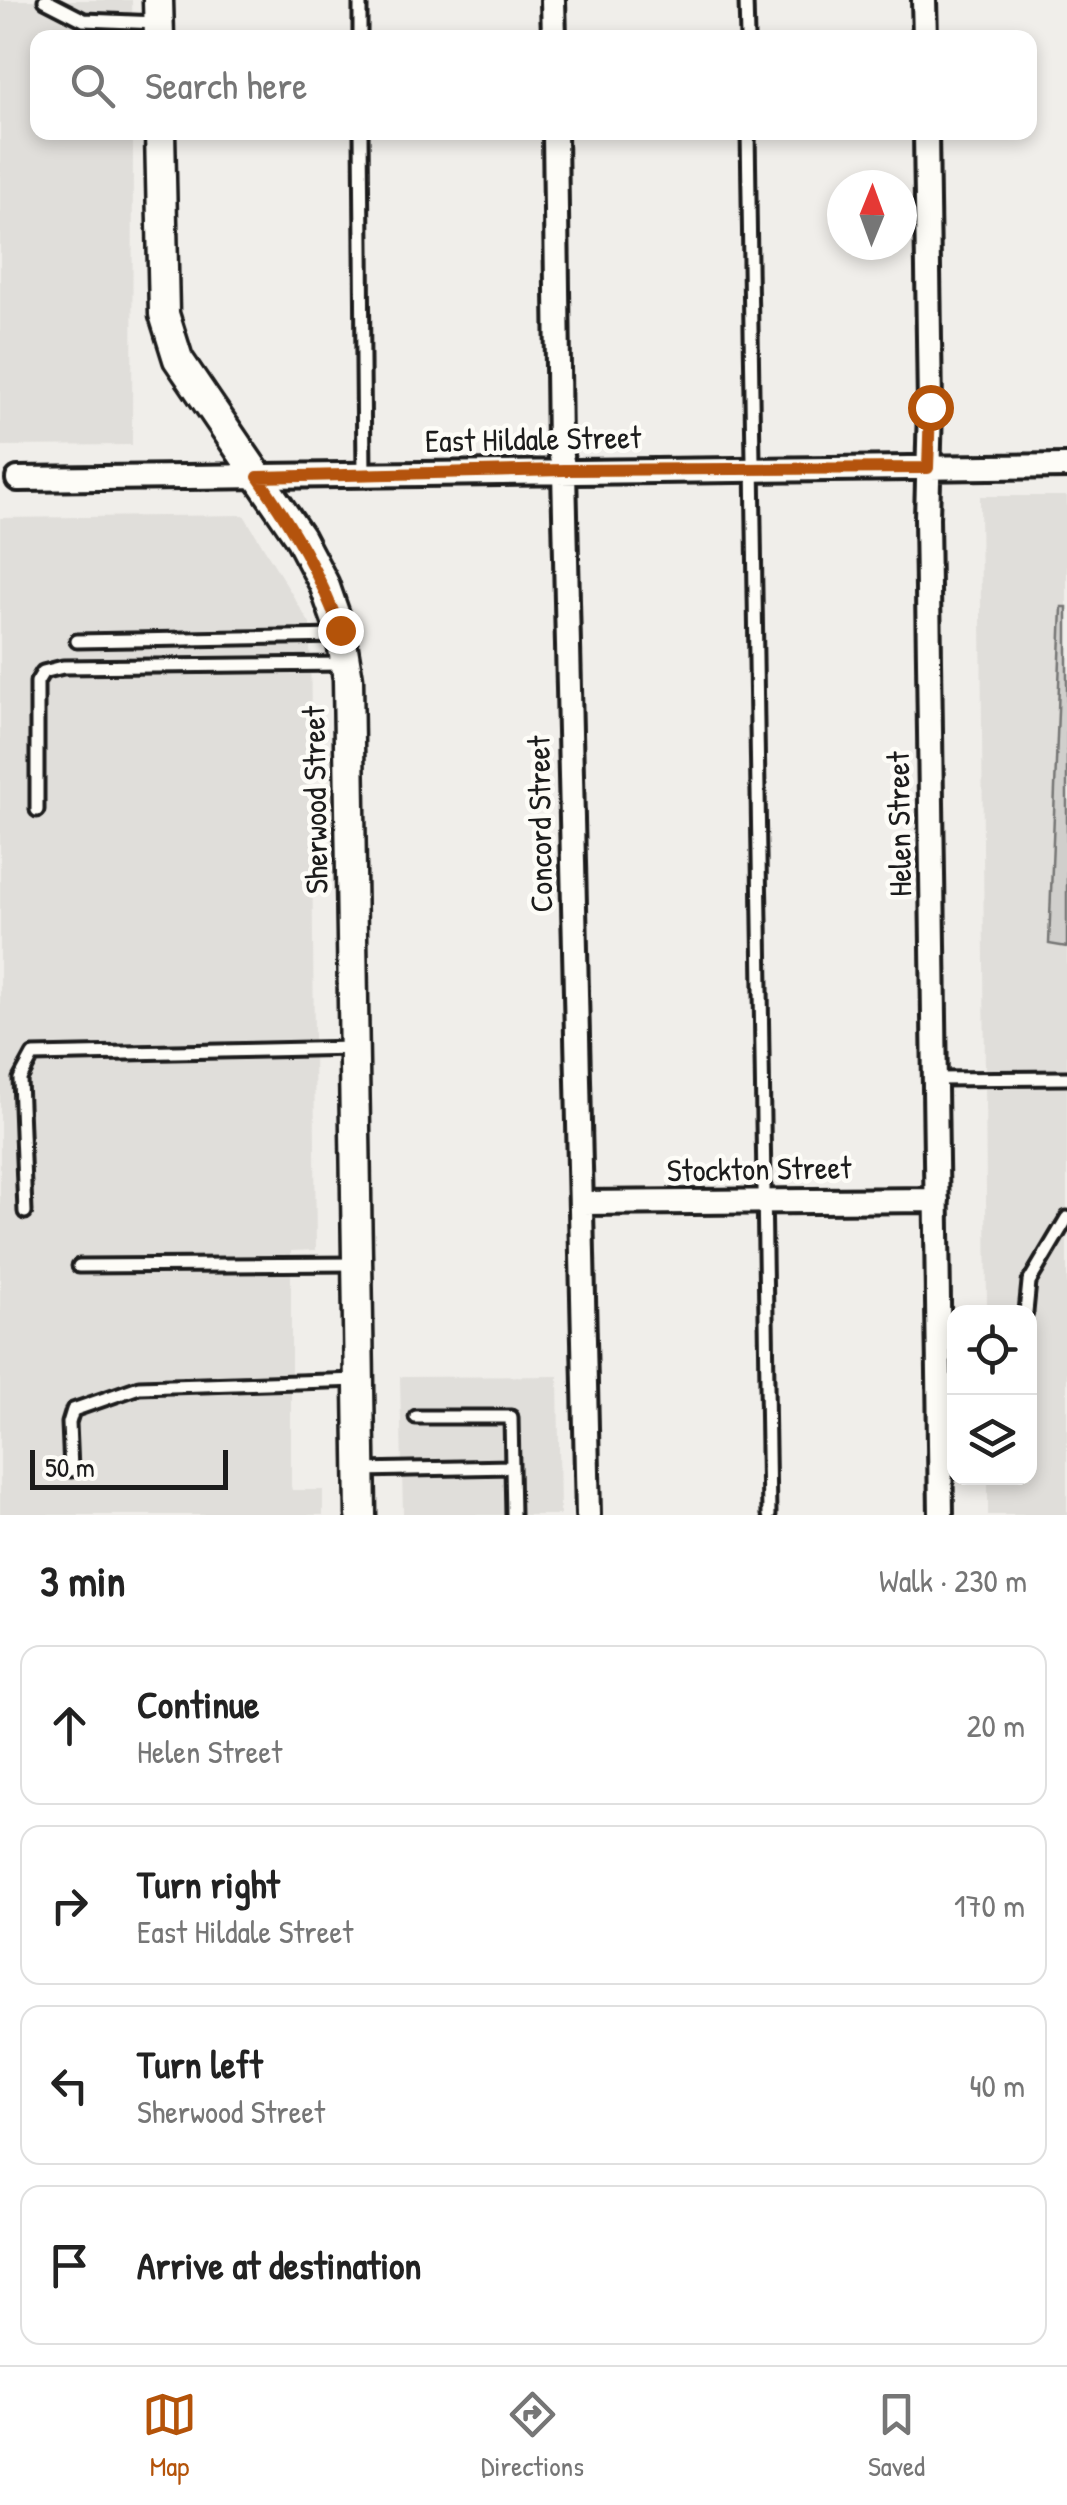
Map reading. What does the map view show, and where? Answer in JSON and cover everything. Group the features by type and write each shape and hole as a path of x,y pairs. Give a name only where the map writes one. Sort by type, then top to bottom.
{"street":[{"path":"553,0 554,30"},
{"path":"924,0 925,30"},
{"name":"Sherwood Street","path":"160,140 164,314 170,340 178,359 300,538 324,584 345,664 361,1515"},
{"name":"Concord Street","path":"555,140 588,1515"},
{"name":"Helen Street","path":"926,140 941,1515"},
{"name":"East Hildale Street","path":"9,479 1067,466"},
{"name":"Stockton Street","path":"582,1204 937,1200"}],"lane":[{"path":"46,0 84,20 158,20"},
{"path":"360,0 360,30"},
{"path":"746,0 746,30"},
{"path":"361,140 364,475"},
{"path":"748,140 769,1515"},
{"path":"76,641 340,636"},
{"path":"37,810 37,682 43,672 62,667 345,664"},
{"path":"26,1212 20,1079 34,1056 353,1048"},
{"path":"936,1079 1067,1078"},
{"path":"1027,1305 1029,1282 1067,1218"},
{"path":"79,1266 357,1264"},
{"path":"71,1470 69,1422 73,1410 139,1388 358,1380"},
{"path":"416,1417 511,1417 512,1515"},
{"path":"360,1470 512,1467"}],"shaded area":[{"path":"0,0 132,0 133,30 30,30 30,140 133,140 132,445 0,446"},
{"path":"980,496 1067,496 1067,1515 988,1515 988,1485 1037,1485 1037,1305 987,1305"},
{"path":"244,515 310,624 316,1250 291,1251 291,1486 292,1490 323,1490 323,1515 0,1515 0,518"},
{"path":"1062,607 1067,607 1067,947 1049,944"},
{"path":"558,1376 560,1515 403,1515 400,1377"}],"route":[{"path":"340,630 324,584 300,538 258,477 928,468 930,407"}]}
